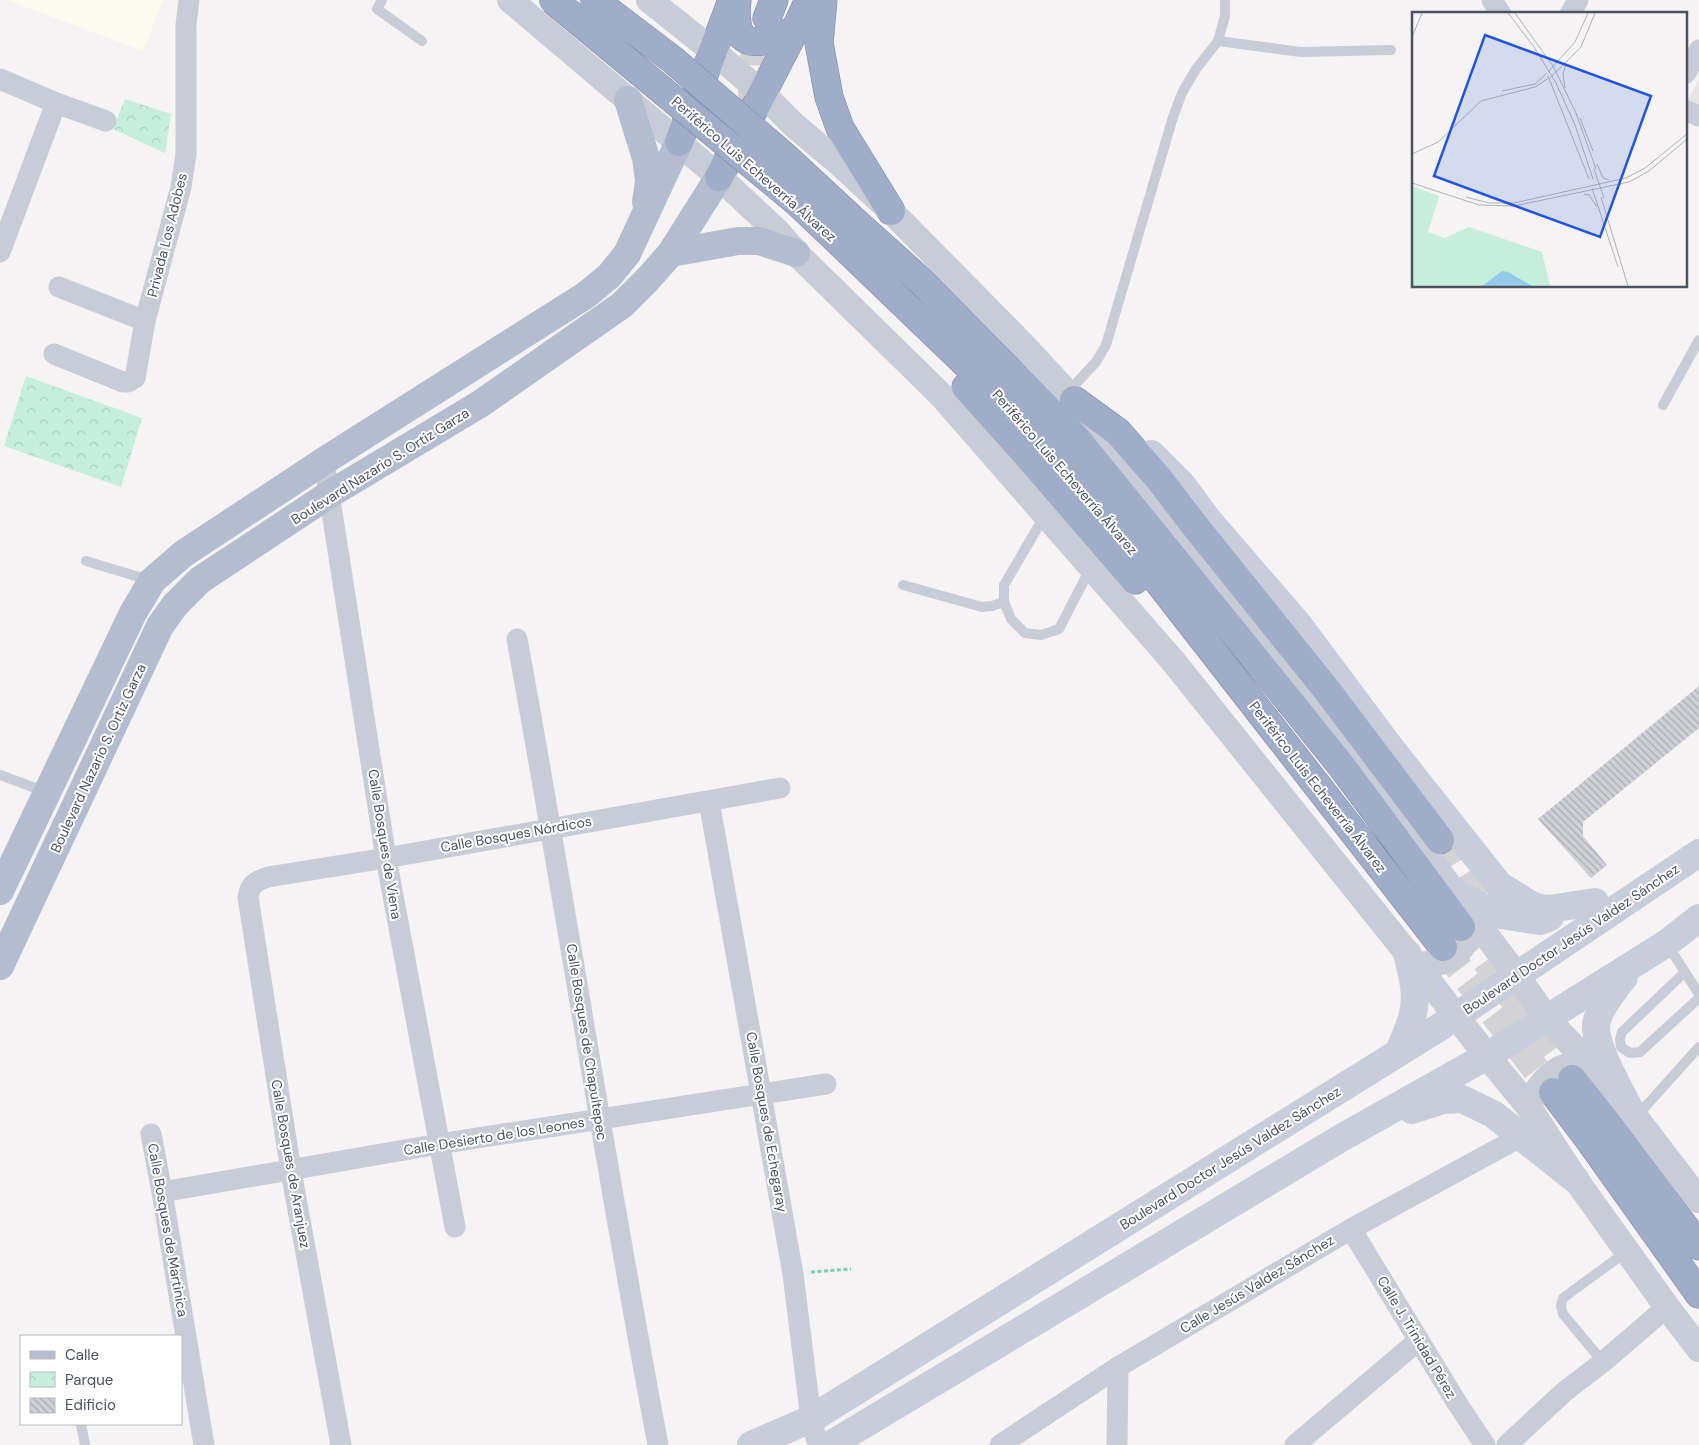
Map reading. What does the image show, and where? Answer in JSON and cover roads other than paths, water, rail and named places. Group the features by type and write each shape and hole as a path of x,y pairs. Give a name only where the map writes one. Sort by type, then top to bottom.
{"highway":[{"name":"Periférico Luis Echeverría Álvarez","path":"553,0 797,202 844,229 920,280 1076,438 1466,921"},
{"name":"Periférico Luis Echeverría Álvarez","path":"594,0 680,66 783,155 844,229 1015,411 1104,512 1443,947"},
{"path":"679,142 732,0"},
{"path":"737,0 736,25 745,39 759,43 778,38 795,30"},
{"name":"Boulevard Nazario S. Ortiz Garza","path":"720,177 795,30 808,0"},
{"path":"823,0 819,43 829,97 840,128 891,211"},
{"path":"803,220 944,362 1143,590 1228,696 1274,731"},
{"path":"1071,396 1118,432 1159,479 1194,526 1326,689 1440,840"},
{"path":"1076,438 1126,482 1219,585"},
{"path":"1575,1078 1625,1118 1699,1246"},
{"path":"1575,1078 1590,1141 1699,1294"}],"main road":[{"path":"628,100 646,158 649,181 644,219"},
{"path":"0,891 133,613 152,581 183,554 324,461 586,294 609,276 627,254 679,142"},
{"name":"Boulevard Nazario S. Ortiz Garza","path":"1,963 160,626 175,605 200,580 330,494 480,404 622,305 671,253 720,177"},
{"path":"671,253 738,241 759,241 796,253"},
{"path":"1126,440 1142,445 1183,486 1208,520 1297,623 1389,746 1500,885 1531,905 1540,908 1549,909 1594,902"},
{"path":"1452,890 1494,914 1540,921 1594,902 1689,861"},
{"name":"Boulevard Doctor Jesús Valdez Sánchez","path":"751,1445 811,1419 1398,1053 1689,861"},
{"path":"830,1445 1342,1138 1487,1056 1667,943 1699,918"},
{"path":"1398,1053 1409,1028 1414,1007 1411,958"},
{"path":"1625,1118 1602,1052 1596,1026 1606,1000 1634,964"},
{"path":"1342,1138 1416,1108 1443,1100 1462,1099 1493,1114 1576,1180"}],"street":[{"name":"Privada Los Adobes","path":"54,354 124,382 135,378 145,321 181,187 184,162 186,25 189,0"},
{"path":"510,0 720,177 777,231 796,253 941,395 1179,669 1411,958 1528,1106 1576,1180 1699,1349"},
{"path":"590,68 612,68 623,65 634,57 651,28 651,16 647,0"},
{"path":"647,0 713,51 763,94 795,126 839,163 891,211 1025,347 1071,396 1219,585 1331,722 1452,890 1471,930 1466,944 1444,962 1430,965 1411,958"},
{"path":"1492,0 1501,12"},
{"path":"1571,12 1578,0"},
{"path":"1686,72 1699,50"},
{"path":"0,79 56,103 106,121"},
{"path":"0,252 56,103"},
{"path":"1686,110 1699,116"},
{"path":"777,231 777,215 785,198 798,184 820,167 839,163"},
{"path":"59,287 145,321"},
{"name":"Calle Bosques de Viena","path":"324,461 386,858 454,1227"},
{"name":"Calle Bosques de Chapultepec","path":"517,639 552,828 600,1119 658,1445"},
{"name":"Calle Bosques Nórdicos","path":"253,883 268,877 780,788"},
{"name":"Calle Bosques de Echegaray","path":"709,800 793,1274 811,1419 818,1445"},
{"name":"Calle Bosques de Aranjuez","path":"253,883 248,897 291,1170 341,1445"},
{"path":"1466,921 1517,976 1547,1019 1575,1078"},
{"path":"1528,1106 1540,1085 1556,1072 1571,1065 1575,1078"},
{"name":"Calle Desierto de los Leones","path":"162,1192 439,1144 826,1084"},
{"path":"1625,1118 1699,1200"},
{"name":"Calle Bosques de Martinica","path":"151,1134 204,1445"},
{"name":"Calle Jesús Valdez Sánchez","path":"1000,1445 1118,1367 1351,1228 1522,1136"},
{"name":"Calle J. Trinidad Pérez","path":"1351,1228 1457,1403 1485,1445"},
{"path":"1507,1445 1564,1392 1604,1362 1667,1307"},
{"path":"1295,1445 1419,1340"},
{"path":"1117,1445 1118,1367"}],"lane":[{"path":"382,0 377,9 422,41"},
{"path":"1071,396 1106,345 1173,117 1182,93 1196,69 1218,41 1225,16 1225,0"},
{"path":"1218,41 1302,52 1391,50"},
{"path":"1663,405 1699,340"},
{"path":"1045,514 1004,585 1004,602 1011,619 1025,632 1041,635 1059,629 1091,567"},
{"path":"86,560 152,581"},
{"path":"903,585 982,607 1004,602"},
{"path":"0,775 48,793"},
{"path":"1667,943 1699,994"},
{"path":"1685,972 1622,1032 1620,1039 1621,1047 1630,1053 1640,1052 1699,998"},
{"path":"1625,1118 1699,1047"},
{"path":"1604,1362 1563,1314 1561,1306 1563,1298 1627,1251"},
{"path":"81,1425 85,1445"}],"tunnel":[{"path":"754,107 752,94 754,58 766,19"},
{"path":"1440,840 1487,914"},
{"path":"1461,927 1572,1079"},
{"path":"1443,947 1553,1092"}]}
